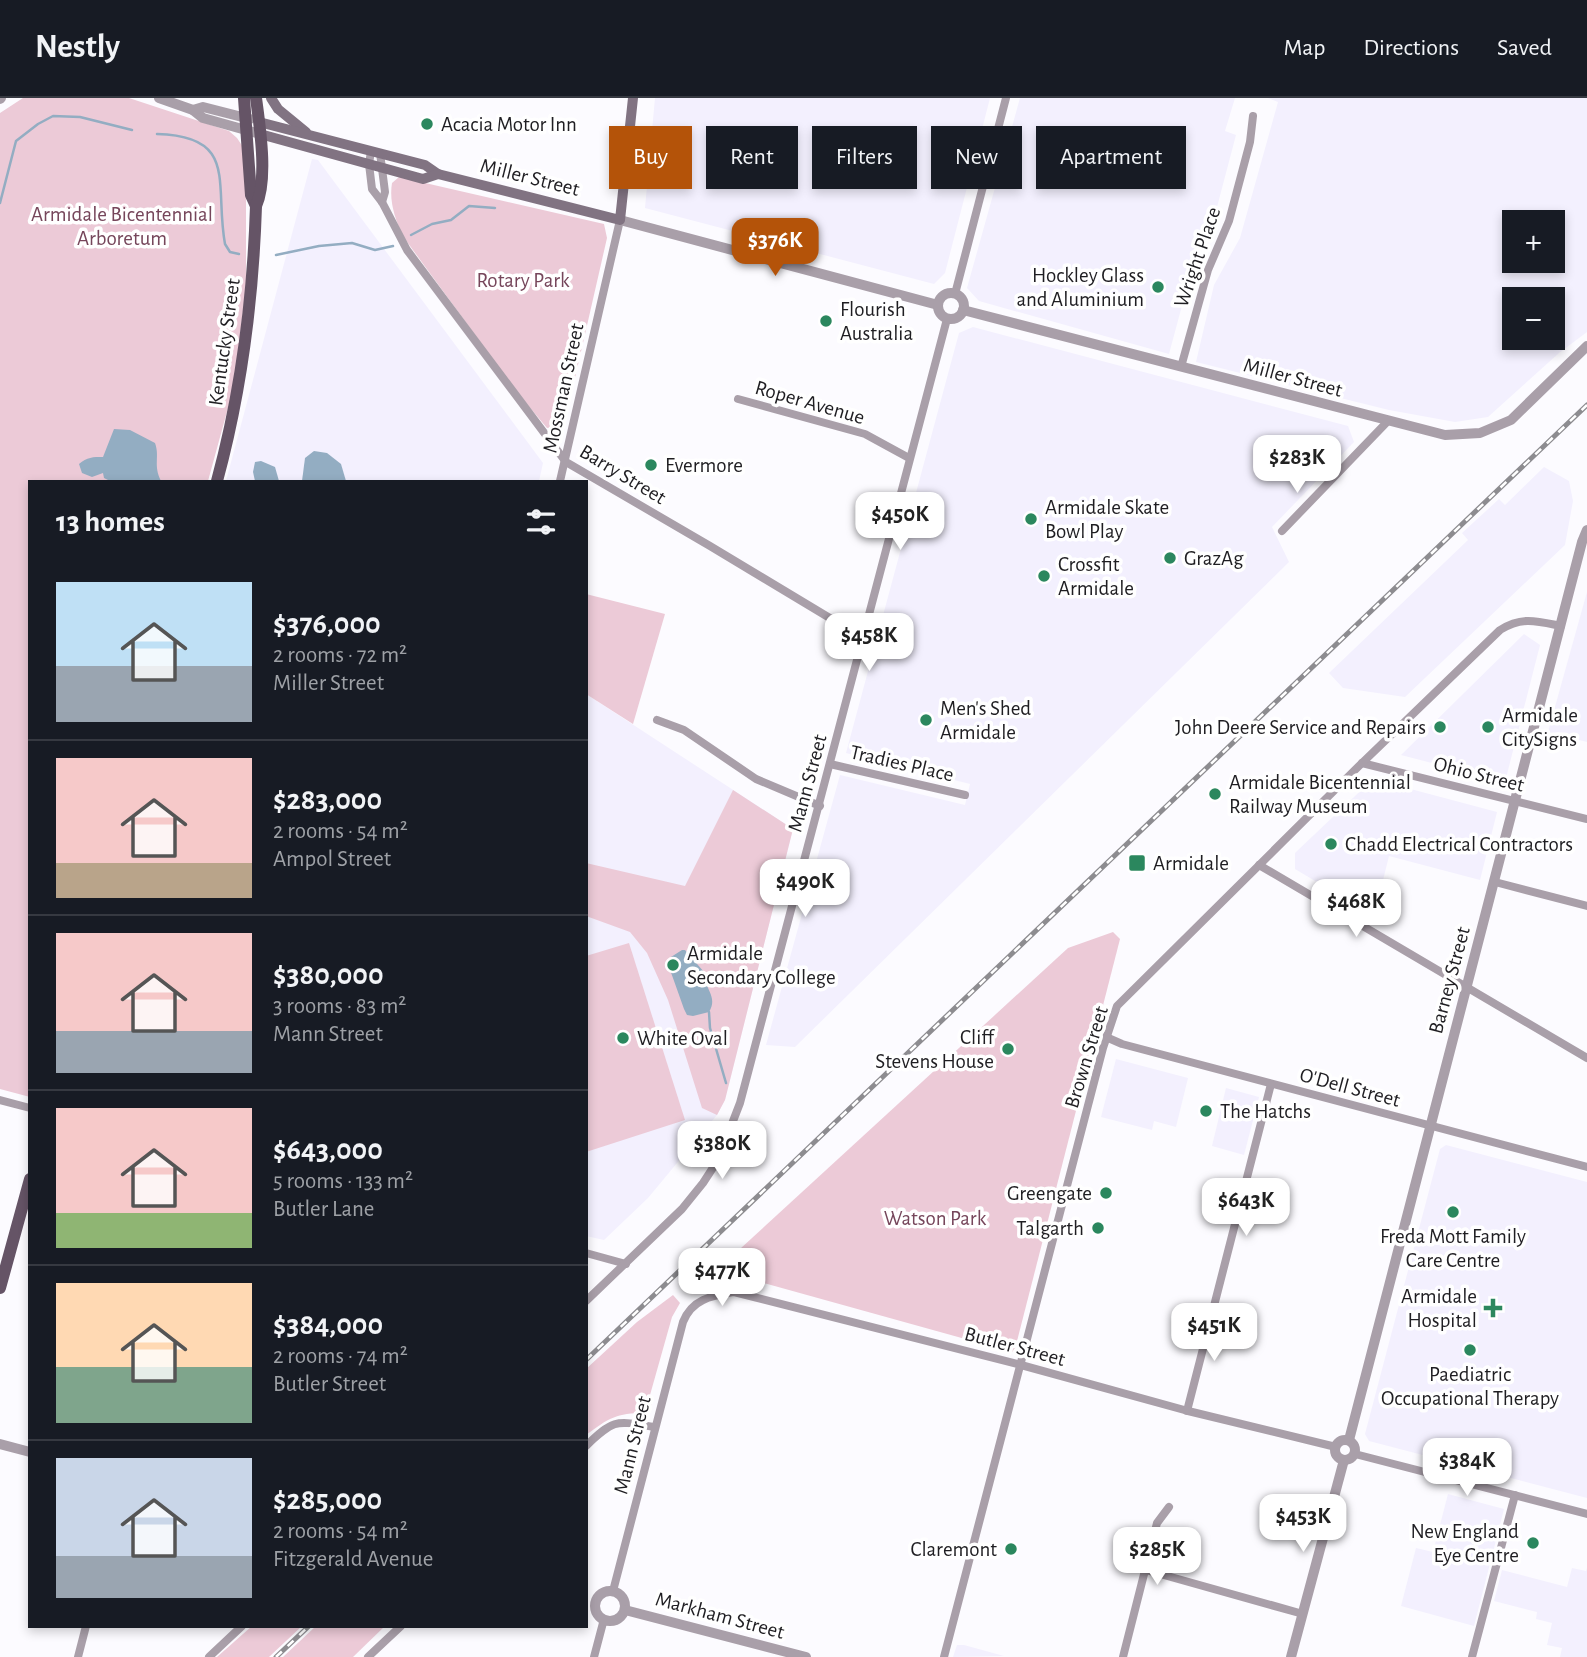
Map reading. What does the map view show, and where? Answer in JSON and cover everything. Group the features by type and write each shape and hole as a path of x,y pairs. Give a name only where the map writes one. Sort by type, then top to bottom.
{"main road":[{"path":"244,98 253,126"},
{"path":"253,126 256,98"},
{"path":"271,98 278,109 310,135"},
{"path":"620,220 633,98"},
{"name":"Miller Street","path":"253,126 310,135 425,165 438,174 620,220"},
{"name":"Miller Street","path":"253,126 423,179 438,174"},
{"name":"Kentucky Street","path":"217,480 242,379 253,283 256,206 251,195 253,126"},
{"path":"0,1288 28,1186"}],"street":[{"path":"159,98 193,110 203,118 253,126"},
{"path":"955,294 1006,98"},
{"name":"Wright Place","path":"1181,367 1208,270 1229,221 1251,142 1253,116"},
{"name":"Barry Street","path":"375,152 375,166 384,192 382,202 407,250 566,462 863,638"},
{"name":"Miller Street","path":"620,220 938,305"},
{"name":"Mossman Street","path":"560,480 620,220"},
{"path":"955,294 962,301 963,310 957,318 947,319 940,314 938,305 944,295 955,294"},
{"name":"Miller Street","path":"963,310 1445,435 1480,433 1495,428 1522,410 1587,346"},
{"name":"Mann Street","path":"588,1299 682,1209 718,1160 730,1133 820,806 947,319"},
{"name":"Roper Avenue","path":"738,399 865,435 909,458"},
{"path":"1282,531 1388,421"},
{"name":"Barney Street","path":"1349,1440 1587,530"},
{"name":"Brown Street","path":"944,1657 1116,1006 1500,630 1514,622 1524,621 1561,626"},
{"path":"657,720 684,730 756,779 820,806"},
{"name":"Ohio Street","path":"1362,763 1587,820"},
{"name":"Tradies Place","path":"830,764 965,795"},
{"path":"1259,865 1587,1058"},
{"path":"1495,882 1587,906"},
{"name":"O'Dell Street","path":"1106,1037 1122,1044 1587,1167"},
{"path":"1187,1411 1270,1084"},
{"path":"0,1100 28,1107"},
{"path":"588,1254 626,1264"},
{"name":"Butler Street","path":"688,1309 707,1296 734,1292 1021,1365 1187,1411 1336,1447"},
{"name":"Mann Street","path":"613,1591 654,1427 688,1309"},
{"path":"588,1444 612,1423 654,1427"},
{"path":"1343,1440 1349,1440 1355,1448 1355,1454 1344,1460 1337,1456 1336,1447 1343,1440"},
{"path":"0,1444 28,1451"},
{"path":"1355,1454 1587,1514"},
{"path":"1292,1657 1344,1460"},
{"path":"1472,1657 1515,1495"},
{"path":"1123,1657 1157,1523 1169,1507"},
{"path":"1146,1570 1303,1614"},
{"path":"613,1591 624,1600 625,1610 615,1619 604,1619 591,1599 604,1592 613,1591"},
{"name":"Markham Street","path":"625,1610 806,1657"},
{"path":"594,1657 604,1619"},
{"path":"78,1657 85,1628"},
{"path":"209,1657 240,1628"},
{"path":"368,1657 399,1628"}],"shaded area":[{"path":"655,98 990,98 983,126 931,126 931,189 967,189 945,273 934,284 645,208 647,189 692,189 692,126 652,126"},
{"path":"1020,98 1235,98 1225,131 1236,135 1212,226 1194,261 1169,354 979,301 967,288 995,189 1022,189 1022,126 1012,126"},
{"path":"1268,98 1587,98 1587,332 1565,348 1565,287 1502,287 1502,350 1563,350 1488,417 1455,422 1389,410 1196,362 1214,285 1240,238 1278,102"},
{"path":"312,159 318,160 543,463 539,480 226,480"},
{"path":"973,327 1348,426 1354,442 1272,527 1289,562 795,1047 766,1045 840,775 965,805 970,784 846,753 959,333"},
{"path":"1544,467 1569,481 1573,501 1565,545 1405,697 1343,688 1329,673 1468,540 1462,533 1499,499 1505,505"},
{"path":"1587,592 1587,742 1548,732"},
{"path":"1524,634 1540,645 1505,782 1401,755"},
{"name":"Armidale Secondary College","path":"588,695 793,829 725,1100 717,1115 648,1198 604,1240 588,1236"},
{"path":"1373,779 1497,812 1480,880 1389,856 1374,916 1295,869 1295,853"},
{"path":"1116,1059 1188,1078 1176,1127 1154,1121 1152,1130 1101,1117"},
{"path":"1226,1088 1259,1097 1244,1155 1212,1146"},
{"name":"Armidale Hospital","path":"1446,1145 1587,1182 1587,1498 1369,1441 1365,1434 1440,1149"},
{"path":"1448,1494 1504,1509 1474,1626 1401,1606 1416,1548 1433,1552"},
{"path":"1572,1568 1586,1571 1587,1568 1587,1657 1560,1657 1562,1648 1547,1645 1552,1623 1536,1619 1537,1612 1494,1601 1502,1570 1567,1587"},
{"path":"957,1645 964,1645 1004,1656 953,1657"}],"green space":[{"name":"Armidale Bicentennial Arboretum","path":"23,98 129,98 229,131 243,147 246,201 246,286 234,386 208,480 28,480 28,1096 0,1089 0,113"},
{"name":"Rotary Park","path":"399,177 604,224 607,238 564,426 547,428 516,391 402,235 391,197 392,183"},
{"path":"588,595 665,614 633,724 588,695"},
{"path":"733,790 793,829 725,1100 717,1115 702,1108 668,1000 647,953 630,932 588,917 588,863 685,886"},
{"name":"Watson Park","path":"1113,932 1120,939 1015,1349 1012,1352 717,1270 1068,948"},
{"name":"White Oval","path":"629,943 685,1120 588,1151 588,955"},
{"path":"673,1295 680,1303 672,1317 650,1395 652,1405 645,1413 613,1418 588,1434 588,1367 637,1322"},
{"path":"250,1628 300,1628 269,1657 217,1657"},
{"path":"314,1628 383,1628 353,1657 283,1657"}],"water":[{"path":"114,429 130,430 155,443 161,480 108,480 103,473 92,477 82,473 79,464 90,458 103,457"},
{"path":"314,451 327,453 341,464 346,480 302,480 305,458"},
{"path":"261,461 275,467 279,480 255,480 255,462"},
{"path":"685,950 704,972 712,997 709,1012 693,1016 687,1015 684,1009 668,964 671,957"}],"waterway":[{"path":"0,203 16,141 38,124 53,116 80,117 132,130"},
{"path":"157,134 183,137 201,144 212,154 218,167 225,244 230,252 239,254"},
{"path":"411,235 432,224 451,220 469,206 495,208"},
{"path":"276,255 319,246 352,243 375,250 393,246"},
{"path":"709,1012 710,1028 726,1083"}],"railway":[{"path":"588,1358 1587,405"},
{"path":"276,1657 307,1628"}],"place":[{"name":"Acacia Motor Inn","path":"427,124"},
{"name":"Hockley Glass and Aluminium","path":"1158,287"},
{"name":"Flourish Australia","path":"826,321"},
{"name":"Evermore","path":"651,465"},
{"name":"Armidale Skate Bowl Play","path":"1031,519"},
{"name":"GrazAg","path":"1170,558"},
{"name":"Crossfit Armidale","path":"1044,576"},
{"name":"Men's Shed Armidale","path":"926,720"},
{"name":"John Deere Service and Repairs","path":"1440,727"},
{"name":"Armidale CitySigns","path":"1488,727"},
{"name":"Armidale Bicentennial Railway Museum","path":"1215,794"},
{"name":"Chadd Electrical Contractors","path":"1331,844"},
{"name":"Armidale","path":"1137,863"},
{"name":"Armidale Secondary College","path":"673,965"},
{"name":"White Oval","path":"623,1038"},
{"name":"Cliff Stevens House","path":"1008,1049"},
{"name":"The Hatchs","path":"1206,1111"},
{"name":"Greengate","path":"1106,1193"},
{"name":"Freda Mott Family Care Centre","path":"1453,1212"},
{"name":"Talgarth","path":"1098,1228"},
{"name":"Armidale Hospital","path":"1493,1308"},
{"name":"Paediatric Occupational Therapy","path":"1470,1350"},
{"name":"New England Eye Centre","path":"1533,1543"},
{"name":"Claremont","path":"1011,1549"}]}
